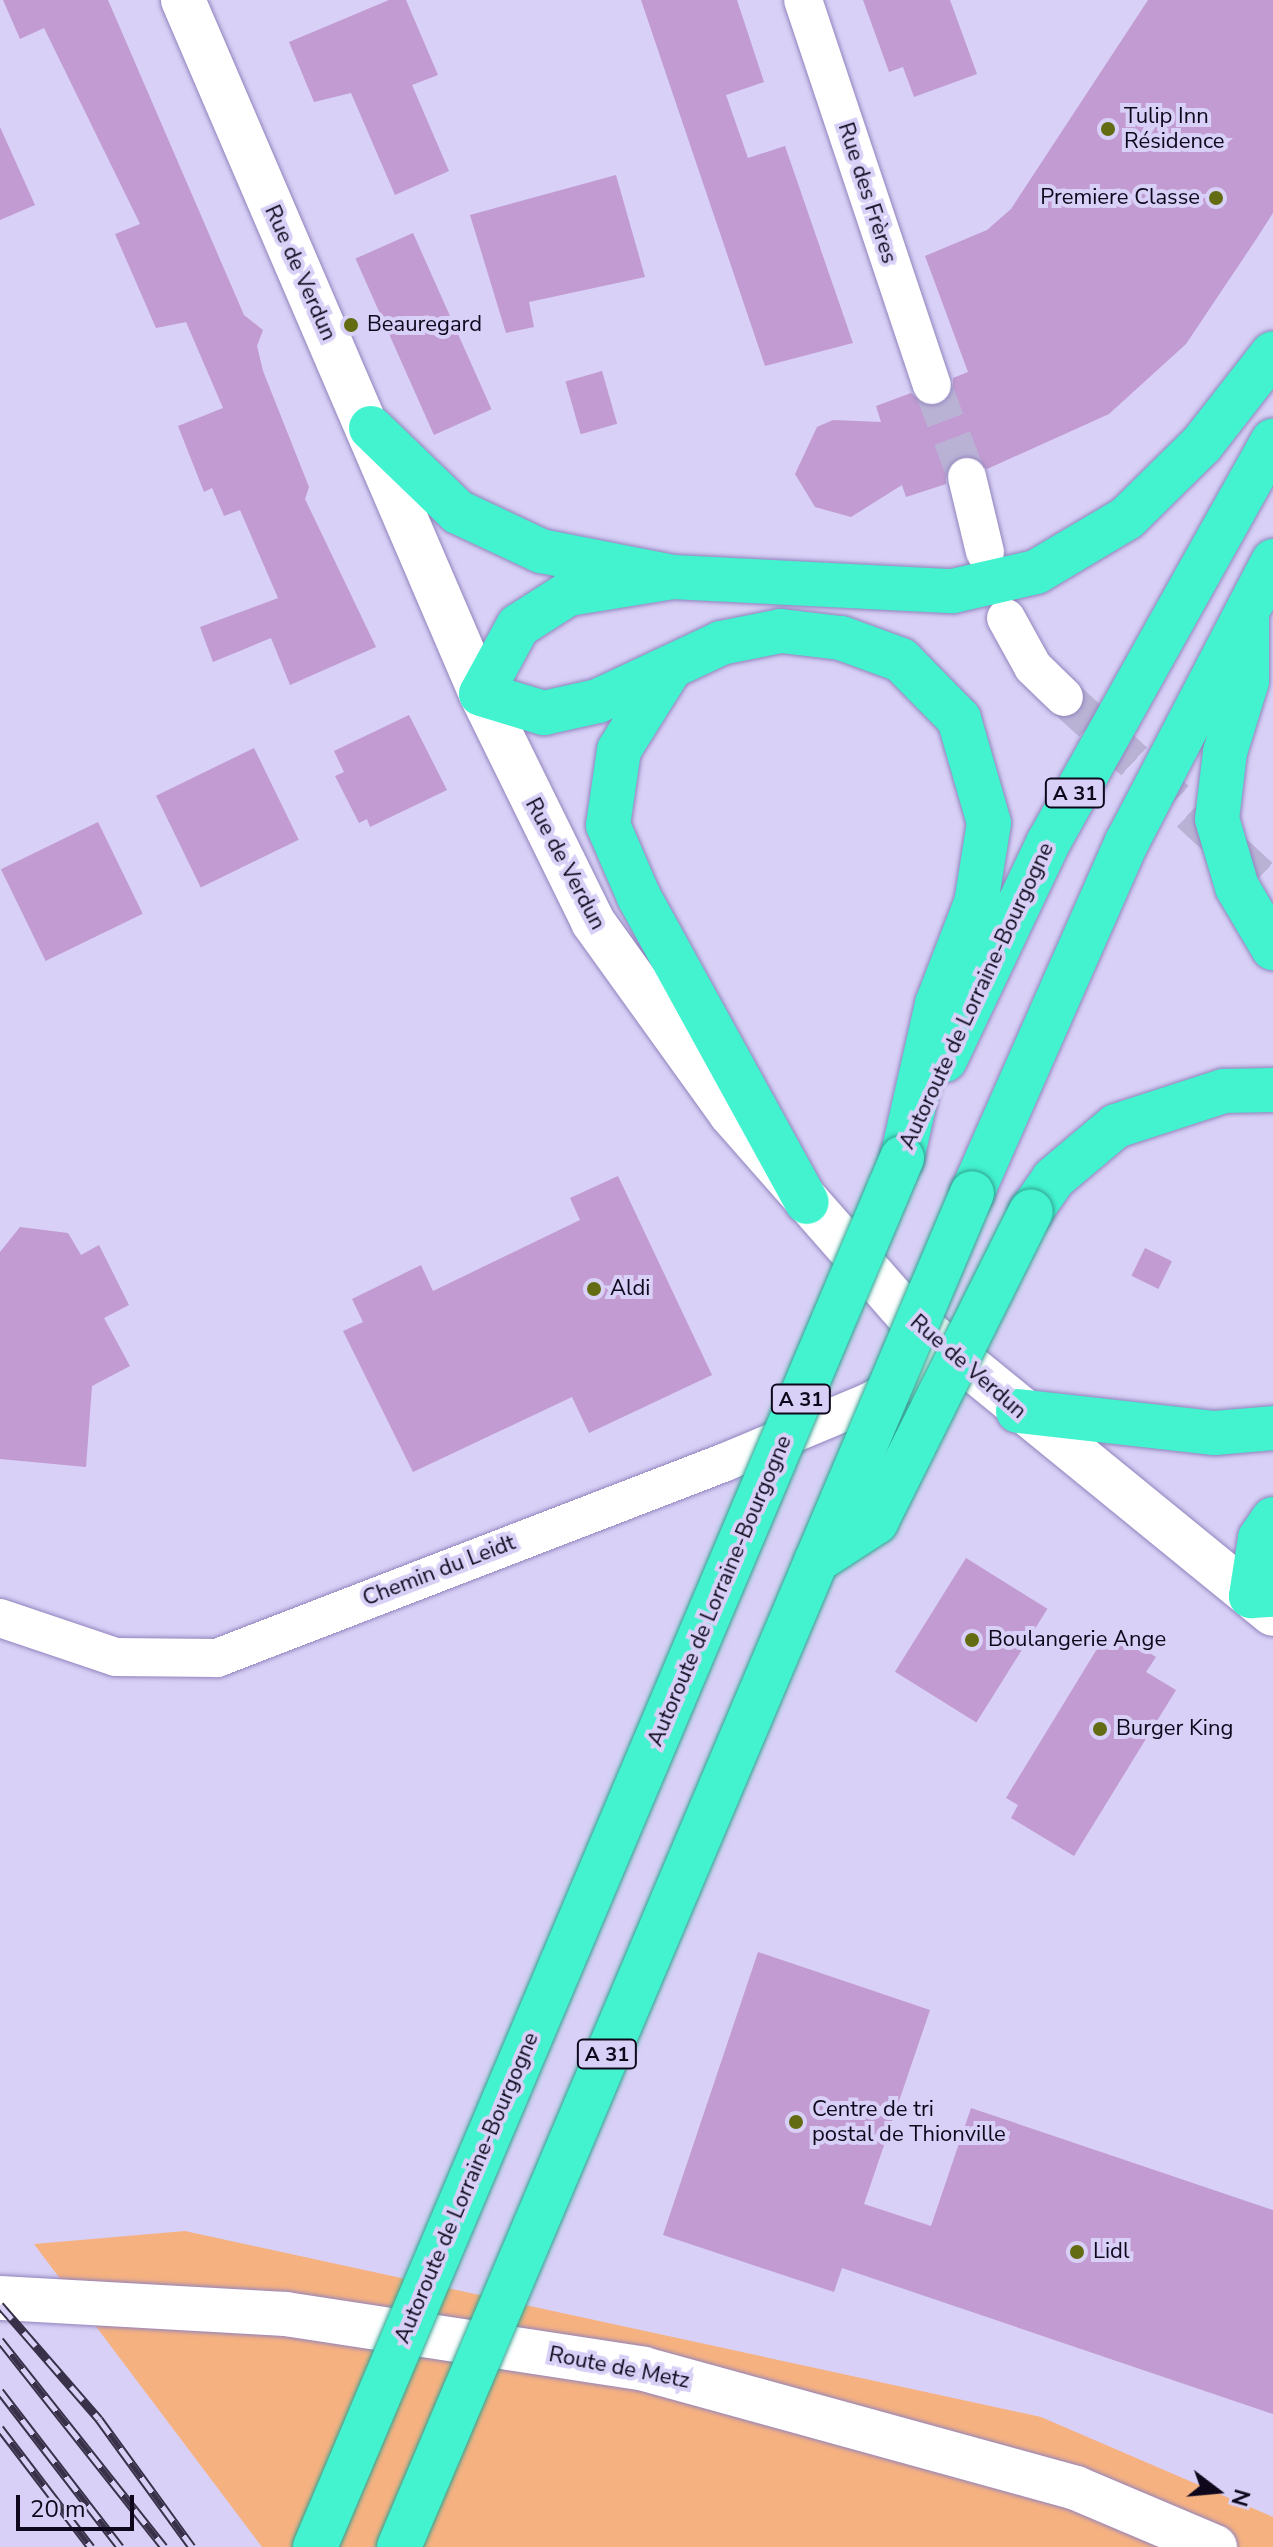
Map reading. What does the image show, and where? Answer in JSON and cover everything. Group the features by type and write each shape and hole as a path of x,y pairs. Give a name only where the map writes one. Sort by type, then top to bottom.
{"highway":[{"path":"371,428 458,512 541,551 673,577 953,591 1036,572 1127,518 1202,444 1273,353"},
{"name":"Autoroute de Lorraine-Bourgogne","path":"315,2547 902,1158 1048,843 1273,441"},
{"name":"A 31","path":"399,2547 972,1193 1120,855 1273,561"},
{"path":"673,577 568,594 518,626 481,694 544,713 598,701 721,643 781,631 841,638 901,660 959,719 989,823 976,903 937,1004 902,1158"},
{"path":"1247,607 1247,681 1225,752 1217,819 1237,887 1273,948"},
{"path":"669,670 619,750 608,825 639,897 807,1202"},
{"path":"816,1561 876,1522 1031,1211 1053,1179 1116,1126 1224,1091 1273,1090"},
{"path":"1018,1411 1215,1433 1273,1428"},
{"path":"1266,1602 1260,1538 1273,1519"}],"main road":[{"name":"Rue de Verdun","path":"183,0 371,428 481,694 593,922 731,1114 910,1318 951,1357 1018,1411 1266,1602"},
{"name":"Route de Metz","path":"0,2298 286,2314 644,2369 1076,2488 1215,2547"}],"street":[{"name":"Rue des Frères","path":"803,0 932,385"},
{"path":"967,477 985,552"},
{"path":"1006,618 1033,667 1064,697"},
{"path":"869,1402 910,1318"},
{"name":"Chemin du Leidt","path":"0,1618 116,1657 217,1658 869,1402 951,1357"}],"shaded area":[{"path":"185,2231 1041,2417 1273,2517 1273,2547 262,2547 34,2244"}],"building":[{"path":"3,0 108,0 244,315 263,330 257,346 263,371 309,487 305,499 376,647 290,685 271,638 213,662 200,627 278,598 240,510 224,516 212,488 204,492 178,426 223,408 186,322 156,328 115,234 140,224 44,28 20,39"},
{"path":"389,0 406,0 438,75 412,85 449,171 395,195 351,93 314,102 289,42"},
{"path":"641,0 737,0 764,82 726,95 748,158 785,146 853,343 765,366"},
{"path":"863,0 950,0 977,74 914,97 903,67 889,72"},
{"path":"1148,0 1273,0 1273,213 1255,241 1186,344 1109,414 987,469 961,456 946,470 946,484 906,497 902,485 851,517 815,507 795,474 817,427 833,420 881,422 876,406 911,393 927,406 940,406 953,390 953,378 968,372 925,256 987,230 1011,209"},
{"path":"0,127 35,205 0,220"},
{"path":"616,175 645,277 529,302 534,327 506,333 470,215"},
{"path":"413,233 492,409 434,435 355,259"},
{"path":"602,371 617,424 581,434 565,381"},
{"path":"409,715 447,790 370,827 367,819 359,823 335,776 344,772 334,751"},
{"path":"254,748 299,840 201,887 156,796"},
{"path":"98,822 143,914 46,961 1,869"},
{"path":"618,1176 712,1375 589,1433 572,1397 413,1472 343,1331 363,1322 352,1299 421,1265 433,1291 580,1220 570,1198"},
{"path":"20,1227 68,1233 81,1255 99,1245 129,1305 104,1318 130,1366 92,1386 86,1467 0,1459 0,1252"},
{"path":"1145,1248 1172,1261 1158,1289 1131,1276"},
{"name":"Boulangerie Ange","path":"966,1558 1047,1609 976,1723 895,1672"},
{"name":"Burger King","path":"1120,1635 1156,1657 1146,1672 1176,1690 1074,1856 1011,1818 1018,1805 1006,1798 1100,1644 1111,1650"},
{"path":"758,1952 930,2010 864,2204 931,2226 971,2108 1273,2210 1273,2414 842,2268 834,2292 663,2235"}],"tunnel":[{"path":"932,385 967,477"},
{"path":"1064,697 1273,889"}],"railway":[{"path":"0,2305 99,2419 192,2547"},
{"path":"0,2340 164,2547"},
{"path":"0,2391 120,2547"},
{"path":"0,2428 91,2547"}],"place":[{"name":"Tulip Inn Résidence","path":"1108,129"},
{"name":"Premiere Classe","path":"1216,198"},
{"name":"Beauregard","path":"351,325"},
{"name":"Aldi","path":"594,1289"},
{"name":"Boulangerie Ange","path":"972,1640"},
{"name":"Burger King","path":"1100,1729"},
{"name":"Centre de tri postal de Thionville","path":"796,2122"},
{"name":"Lidl","path":"1077,2252"}]}
